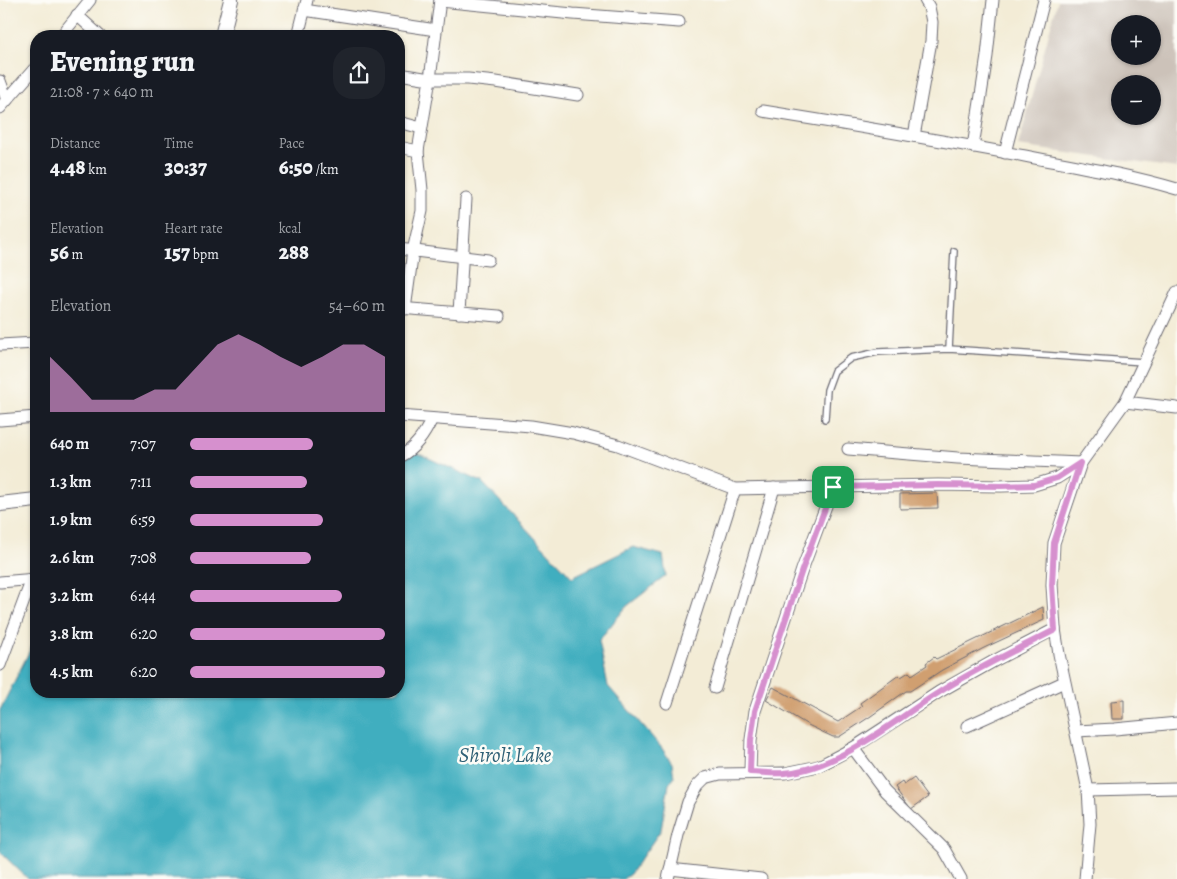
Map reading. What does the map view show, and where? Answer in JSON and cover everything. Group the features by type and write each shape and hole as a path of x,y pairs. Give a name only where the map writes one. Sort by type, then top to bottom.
{"street":[{"path":"66,30 90,0"},
{"path":"224,30 231,0"},
{"path":"914,136 931,41 932,22 929,7 925,0"},
{"path":"973,147 987,56 993,0"},
{"path":"1006,153 1044,0"},
{"path":"405,292 422,211 418,152 440,1 679,22"},
{"path":"300,30 306,5 436,30"},
{"path":"78,15 94,30"},
{"path":"4,104 30,74"},
{"path":"405,75 430,79 468,79 578,95"},
{"path":"0,81 4,104"},
{"path":"763,111 914,136 1142,178 1177,189"},
{"path":"405,124 421,128"},
{"path":"405,149 418,152"},
{"path":"459,313 466,199"},
{"path":"405,249 488,260"},
{"path":"1085,879 1090,824 1088,790 1064,682 1055,630 1052,585 1054,543 1080,463 1125,402 1177,292"},
{"path":"405,308 499,316"},
{"path":"0,344 30,343"},
{"path":"1125,402 1177,408"},
{"path":"405,417 531,426 573,432 618,446 735,489 1034,485 1057,478 1080,463"},
{"path":"0,420 30,418"},
{"path":"405,453 416,445 432,419"},
{"path":"848,449 958,458 1080,463"},
{"path":"750,772 751,740 755,711 802,570 833,487"},
{"path":"715,688 774,488"},
{"path":"667,703 735,489"},
{"path":"0,504 30,501"},
{"path":"0,582 30,579"},
{"path":"0,666 30,589"},
{"path":"761,879 669,874 688,802 696,786 705,778 720,774 750,772 785,773 819,766 853,748 939,692 1055,630"},
{"path":"967,726 1064,682"},
{"path":"1076,731 1177,723"},
{"path":"853,748 885,791 944,849 962,879"},
{"path":"1088,790 1177,788"}],"lane":[{"path":"949,349 954,252"},
{"path":"825,419 827,390 834,371 850,358 878,352 949,349 1144,362"}],"shaded area":[{"path":"1058,0 1177,0 1177,168 1018,146"}],"water":[{"name":"Shiroli Lake","path":"415,452 482,482 572,577 633,547 663,555 666,576 627,606 599,640 608,686 661,747 672,763 674,777 669,784 661,830 630,874 623,879 28,879 0,852 0,710 30,650 30,698 405,698 405,457"}],"building":[{"path":"937,493 938,508 900,509 900,494"},
{"path":"1043,607 1044,620 942,670 910,691 906,691 839,737 833,737 808,725 766,700 773,687 838,722 862,706 860,703 899,675 901,677 909,672 912,675 927,665 926,663 934,657 936,659"},
{"path":"1124,700 1124,719 1112,719 1111,701"},
{"path":"914,778 928,797 911,809 895,787 902,782 904,785"}],"route":[{"path":"1080,463 1054,543 1052,585 1055,630 939,692 883,730 819,766 785,773 750,772 751,740 755,711 802,570 833,487 1034,485 1057,478 1080,463"}]}
